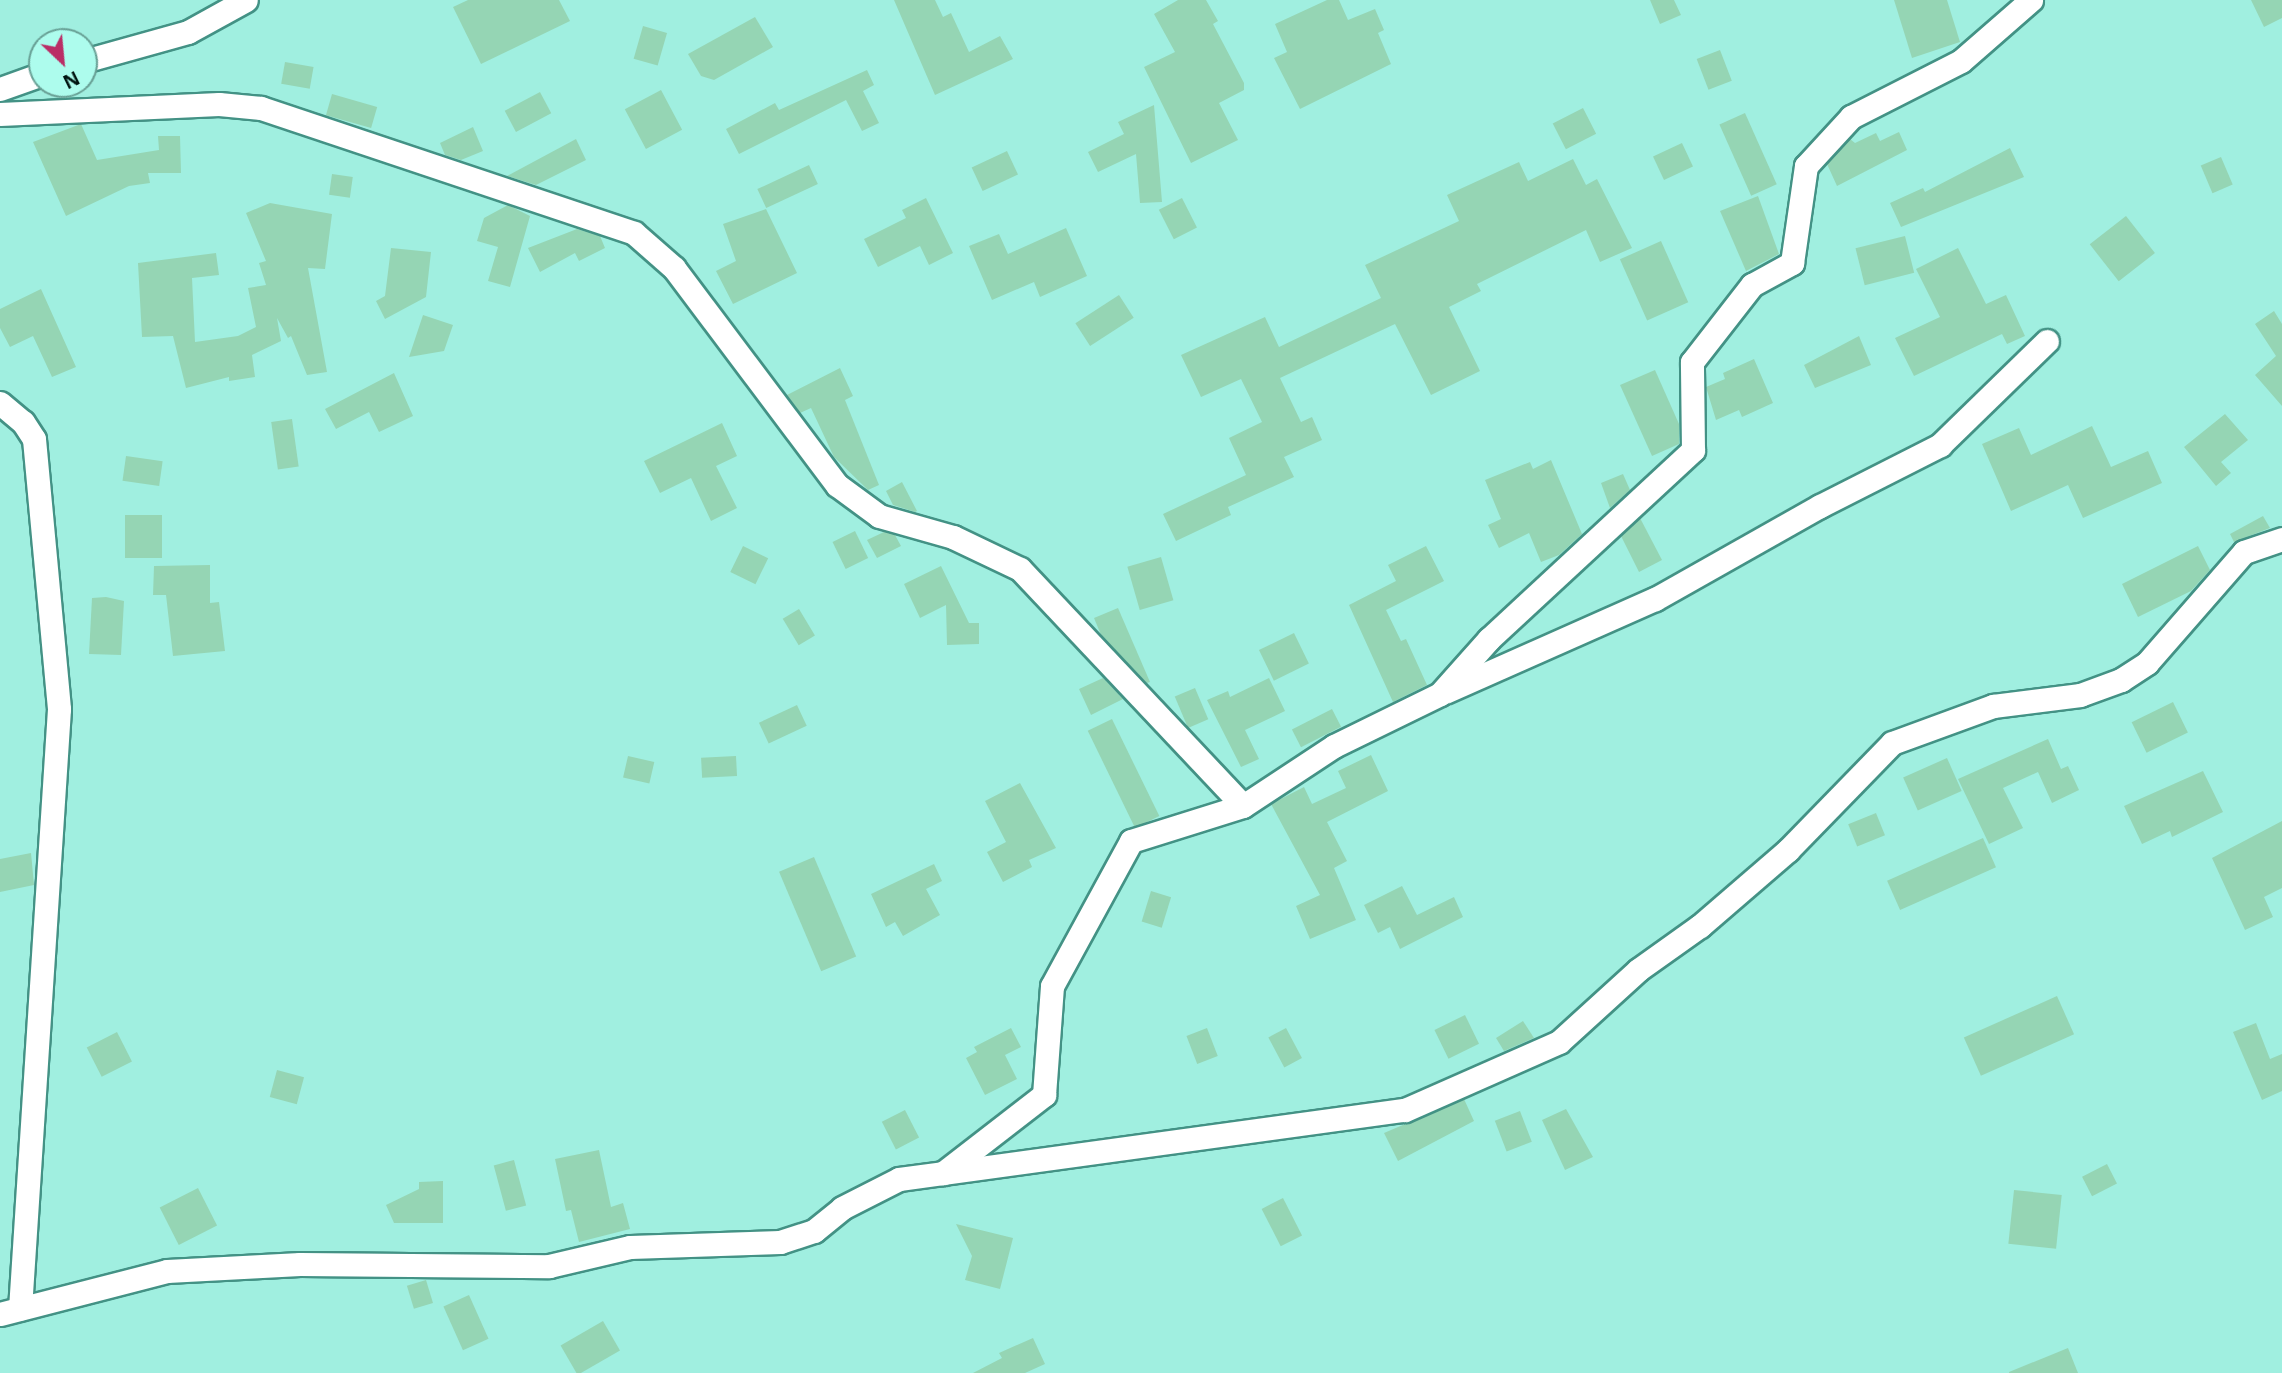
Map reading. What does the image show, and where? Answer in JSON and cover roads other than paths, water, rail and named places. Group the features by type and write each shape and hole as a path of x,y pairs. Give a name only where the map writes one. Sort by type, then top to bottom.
{"street":[{"path":"98,57 188,32 246,0"},
{"path":"1440,694 1489,639 1693,450 1692,362 1752,285 1792,263 1805,166 1851,117 1961,61 2032,0"},
{"path":"0,89 28,79"},
{"path":"0,114 219,104 261,108 634,233 674,268 837,485 879,516 953,537 1020,569 1243,806"},
{"path":"943,1173 1044,1095 1052,986 1130,841 1243,806 1334,746 1440,694 1655,599 1820,506 1940,445 2047,341"},
{"path":"0,403 23,422 34,439 59,709 10,1312 167,1271 300,1264 549,1266 630,1247 780,1242 814,1231 842,1208 899,1179 1405,1110 1559,1042 1638,970 1700,926 1788,850 1892,743 1993,706 2080,695 2121,680 2147,663 2244,552 2282,539"}]}
